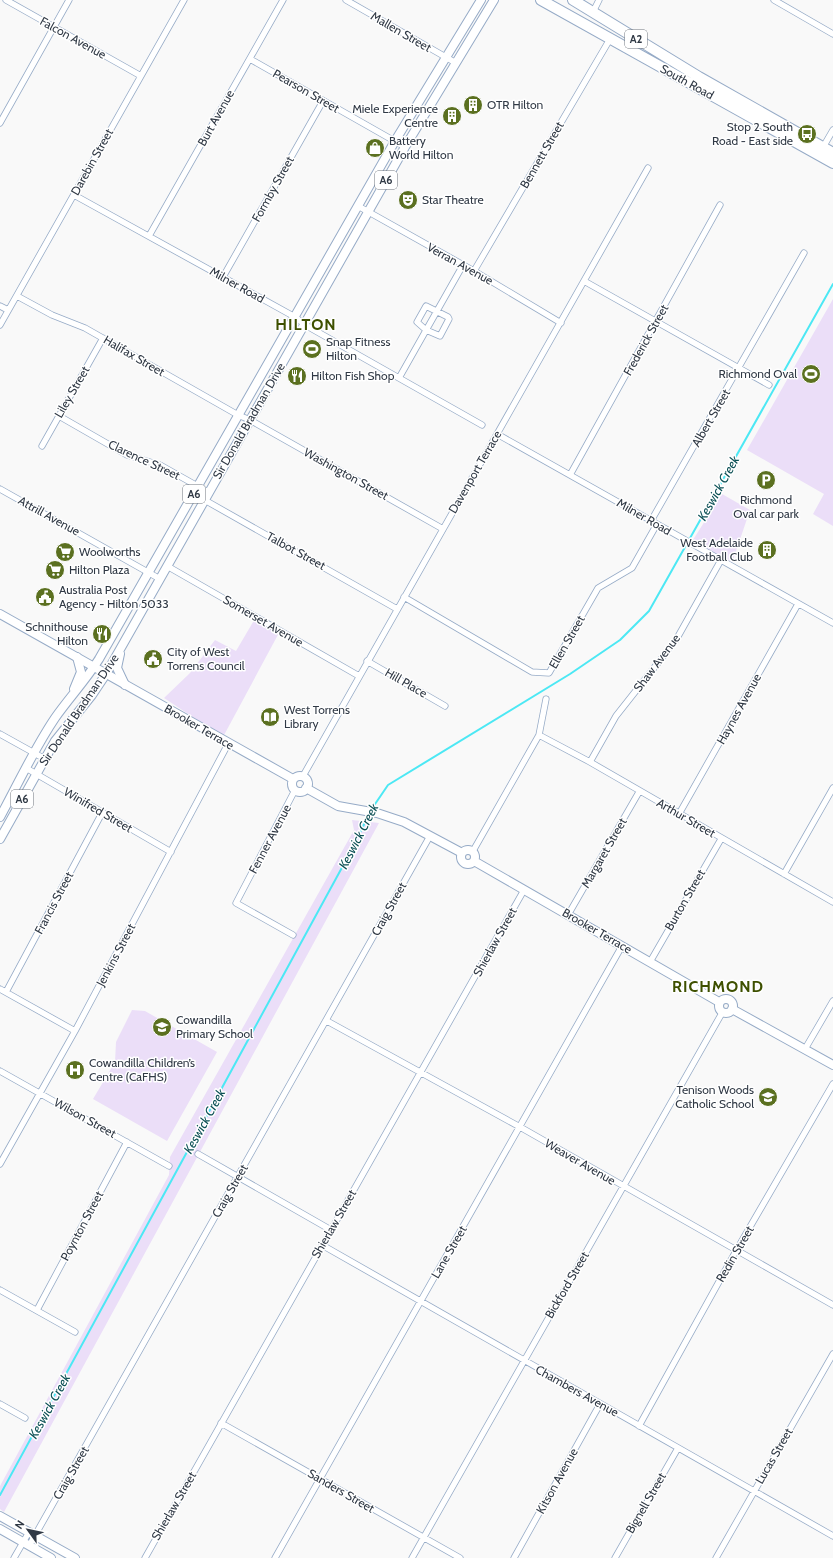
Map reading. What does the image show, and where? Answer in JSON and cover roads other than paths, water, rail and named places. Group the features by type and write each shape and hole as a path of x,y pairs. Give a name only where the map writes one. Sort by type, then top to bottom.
{"highway":[{"path":"534,0 558,10"},
{"name":"South Road","path":"541,0 695,85 821,151 833,153"},
{"name":"South Road","path":"573,0 821,151 833,164"}],"main road":[{"name":"Sir Donald Bradman Drive","path":"0,817 34,753 70,697 94,667 199,486 395,141 480,0"},
{"name":"Sir Donald Bradman Drive","path":"0,839 36,774 65,726 92,695 106,674 123,641 160,579 367,212 494,0"},
{"name":"Brooker Terrace","path":"0,614 293,780"},
{"path":"123,641 117,668 125,685"},
{"path":"70,697 81,672 77,657"},
{"path":"297,776 303,776 307,781 306,788 300,792 296,790 292,786 293,780 297,776"},
{"path":"306,788 338,806 377,813 404,822 462,853"},
{"path":"469,850 473,851 475,858 469,864 466,863 462,860 462,853 469,850"},
{"name":"Brooker Terrace","path":"474,860 719,1002"},
{"path":"725,998 730,999 733,1006 732,1009 726,1013 722,1012 718,1006 719,1002 725,998"},
{"path":"732,1009 833,1065"},
{"path":"0,1516 75,1558"},
{"path":"2,1531 51,1558"}],"street":[{"name":"Falcon Avenue","path":"6,0 141,76"},
{"path":"0,123 69,0"},
{"name":"Darebin Street","path":"0,325 184,0"},
{"name":"Burt Avenue","path":"149,236 283,0"},
{"name":"Mallen Street","path":"346,0 456,63"},
{"path":"593,12 599,0"},
{"path":"774,0 833,34"},
{"name":"Bennett Street","path":"474,271 610,39"},
{"name":"Pearson Street","path":"250,59 405,147"},
{"name":"Formby Street","path":"223,277 323,101"},
{"path":"821,151 833,130"},
{"name":"Davenport Terrace","path":"303,776 648,168"},
{"name":"Milner Road","path":"74,195 295,317 304,324 482,424"},
{"name":"Frederick Street","path":"570,474 720,205"},
{"name":"Verran Avenue","path":"358,206 474,271 561,323"},
{"name":"Albert Street","path":"654,522 804,253"},
{"path":"399,378 463,266"},
{"path":"584,281 769,385"},
{"name":"Halifax Street","path":"17,296 52,315 67,320 103,338 238,415 250,420"},
{"path":"0,306 8,310"},
{"path":"429,306 437,311 449,319 442,333 438,336 426,330 417,322 424,308 429,306"},
{"name":"Liley Street","path":"42,446 103,338"},
{"name":"Clarence Street","path":"58,416 127,455 160,465 208,492"},
{"name":"Washington Street","path":"250,420 443,529"},
{"name":"Milner Road","path":"497,434 833,623"},
{"name":"Attrill Avenue","path":"0,489 160,579"},
{"name":"Talbot Street","path":"194,494 397,609"},
{"name":"Ellen Street","path":"404,597 532,672 549,673 598,588 604,583 632,568 654,522"},
{"name":"Shaw Avenue","path":"590,762 616,716 676,640 720,560"},
{"name":"Somerset Avenue","path":"167,566 359,676"},
{"name":"Haynes Avenue","path":"679,814 798,604"},
{"name":"Hill Place","path":"367,661 445,706"},
{"path":"473,851 539,735 546,699"},
{"path":"0,734 45,759"},
{"name":"Arthur Street","path":"539,735 590,762 639,792 833,902"},
{"name":"Jenkins Street","path":"0,1164 75,1031 228,744"},
{"name":"Winifred Street","path":"26,768 171,852"},
{"path":"784,874 833,788"},
{"name":"Fenner Avenue","path":"293,934 236,903 296,790"},
{"name":"Margaret Street","path":"568,915 639,792"},
{"name":"Francis Street","path":"6,992 102,813"},
{"name":"Craig Street","path":"14,1558 32,1534 238,1177 430,836"},
{"name":"Burton Street","path":"650,962 721,839"},
{"name":"Shierlaw Street","path":"145,1558 322,1245 422,1073 524,890"},
{"name":"Lane Street","path":"275,1558 622,946"},
{"path":"0,989 75,1031"},
{"path":"805,1049 833,1001"},
{"name":"Bickford Street","path":"412,1558 722,1012"},
{"name":"Weaver Avenue","path":"327,1021 520,1127 833,1305"},
{"name":"Wilson Street","path":"0,1071 169,1166"},
{"name":"Redin Street","path":"639,1426 736,1251 833,1084"},
{"name":"Poynton Street","path":"37,1310 127,1142"},
{"path":"198,1154 331,1230"},
{"name":"Chambers Avenue","path":"322,1245 523,1361 833,1536"},
{"path":"0,1290 75,1332"},
{"name":"Lucas Street","path":"716,1558 833,1354"},
{"path":"0,1404 25,1418"},
{"name":"Kitson Avenue","path":"514,1558 600,1404"},
{"name":"Sanders Street","path":"221,1423 460,1558"},
{"name":"Bignell Street","path":"615,1558 678,1448"}],"waterway":[{"name":"Keswick Creek","path":"371,810 388,785 570,674 620,640 649,611 833,284"},
{"name":"Keswick Creek","path":"0,1495 351,851 369,814"}],"place":[{"name":"OTR Hilton","path":"473,105"},
{"name":"Miele Experience Centre","path":"452,116"},
{"name":"Stop 2 South Road - East side","path":"807,134"},
{"name":"Battery World Hilton","path":"375,148"},
{"name":"Star Theatre","path":"408,200"},
{"name":"Snap Fitness Hilton","path":"312,349"},
{"name":"Richmond Oval","path":"811,374"},
{"name":"Hilton Fish Shop","path":"297,376"},
{"name":"Richmond Oval car park","path":"766,480"},
{"name":"West Adelaide Football Club","path":"767,550"},
{"name":"Woolworths","path":"65,552"},
{"name":"Hilton Plaza","path":"55,570"},
{"name":"Australia Post Agency - Hilton 5033","path":"45,597"},
{"name":"Schnithouse Hilton","path":"102,634"},
{"name":"City of West Torrens Council","path":"153,659"},
{"name":"West Torrens Library","path":"270,717"},
{"name":"Cowandilla Primary School","path":"162,1027"},
{"name":"Cowandilla Children’s Centre (CaFHS)","path":"75,1070"},
{"name":"Tenison Woods Catholic School","path":"768,1097"}],"district":[{"name":"HILTON","path":"306,324"},
{"name":"RICHMOND","path":"718,986"}]}
